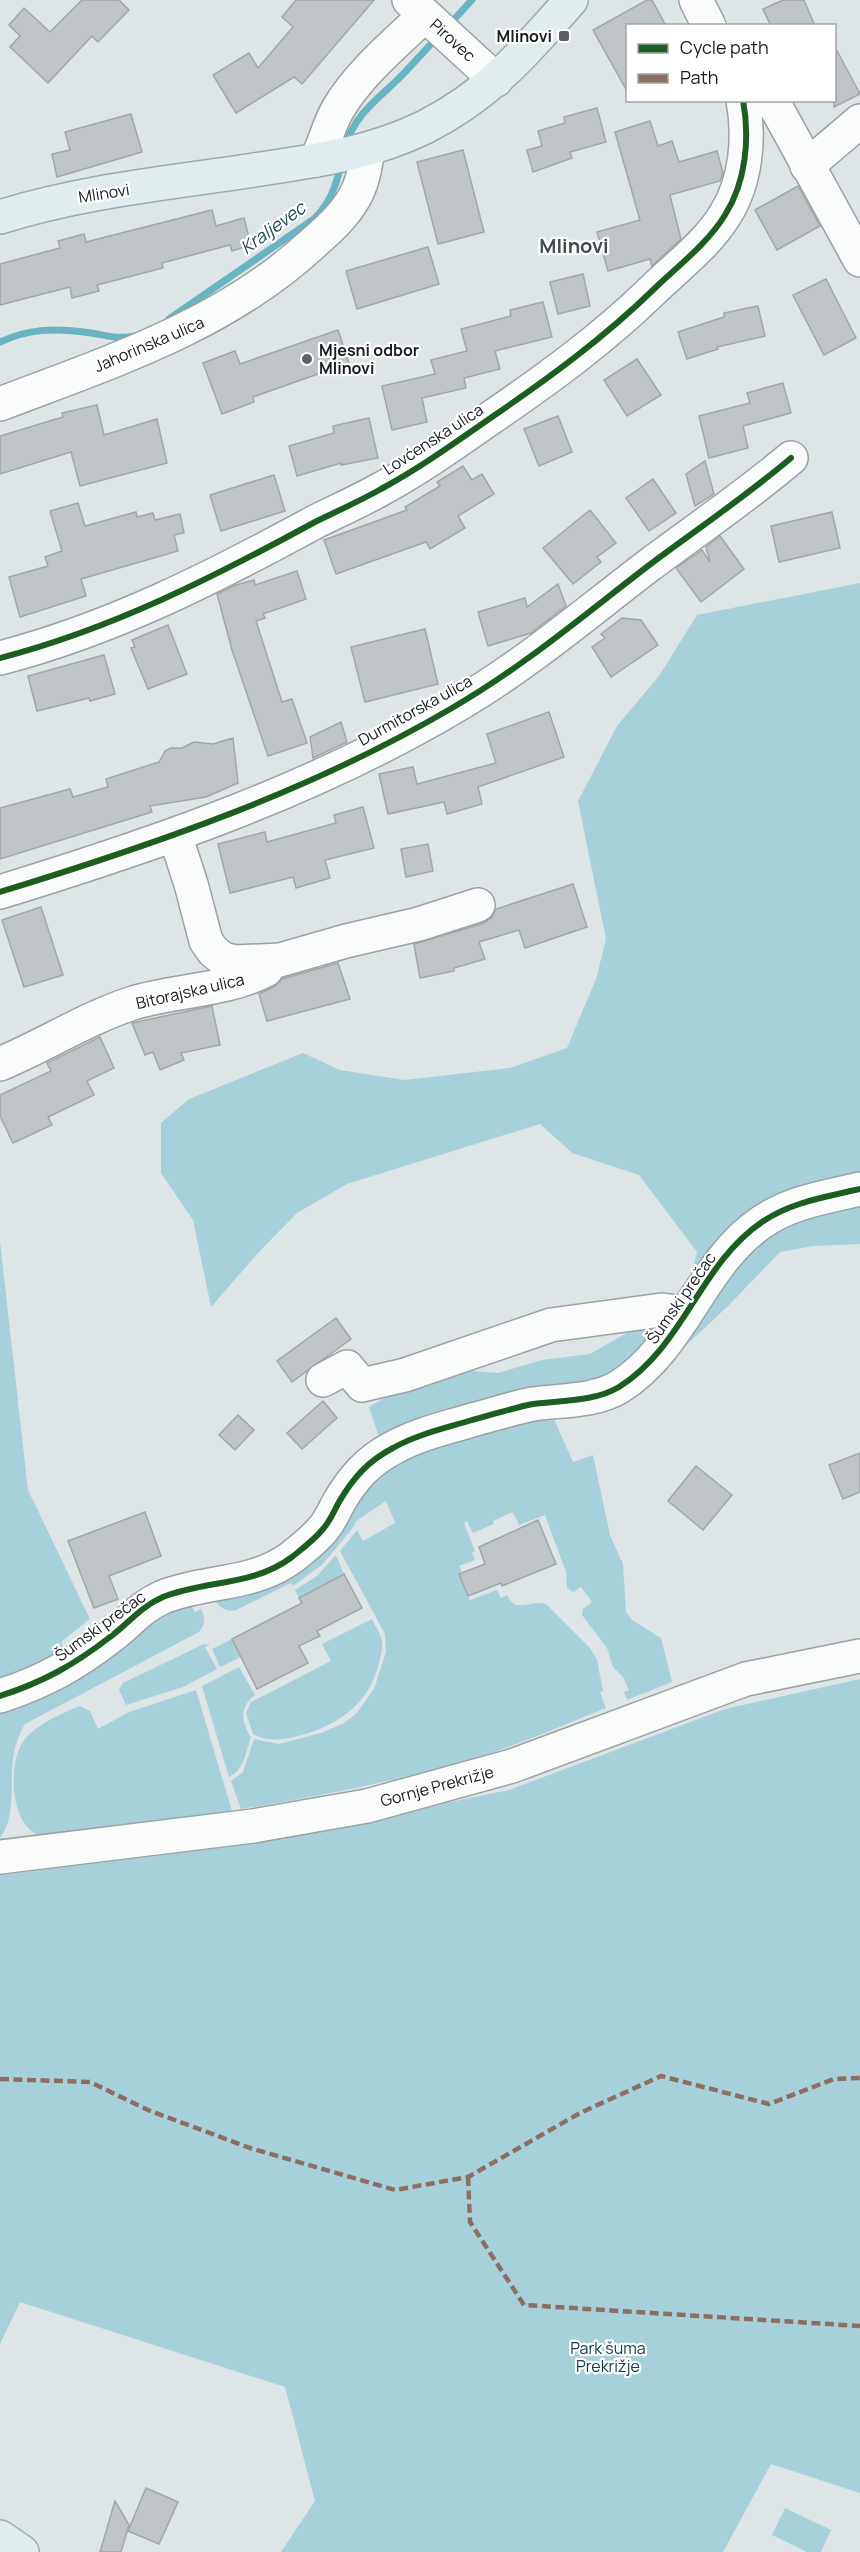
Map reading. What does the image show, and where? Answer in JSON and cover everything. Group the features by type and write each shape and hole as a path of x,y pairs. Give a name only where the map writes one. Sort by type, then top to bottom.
{"main road":[{"name":"Mlinovi","path":"0,217 34,206 111,191 343,156 424,127 496,80 517,62 571,0"},
{"path":"0,2537 22,2552"}],"street":[{"path":"696,0 708,24"},
{"path":"721,0 733,24"},
{"name":"Pirovec","path":"429,18 496,80"},
{"path":"343,156 329,128 346,97 371,68 429,18"},
{"name":"Lovćenska ulica","path":"0,658 49,644 130,614 256,555 340,509 381,490 460,439 553,373 632,311 699,246 725,215 744,165 746,121 743,102"},
{"path":"773,102 860,260"},
{"path":"807,166 860,121"},
{"name":"Jahorinska ulica","path":"0,404 160,343 229,307 264,283 299,257 343,214 355,198 363,178 343,156"},
{"name":"Durmitorska ulica","path":"0,892 175,835 297,787 453,708 561,635 678,543 755,489 791,458"},
{"name":"Bitorajska ulica","path":"175,835 191,884 202,929 213,951 235,962 280,960 346,941 419,924 478,904"},
{"name":"Bitorajska ulica","path":"0,1064 104,1013 160,995 245,978 264,971 280,960"},
{"name":"Šumski prečac","path":"0,1696 38,1683 72,1666 113,1635 135,1612 164,1597 259,1575 279,1566 309,1544 324,1528 351,1481 360,1470 394,1447 444,1428 508,1410 599,1396 617,1388 660,1352 729,1253 746,1234 764,1221 806,1202 860,1189"},
{"path":"323,1380 347,1367 362,1385 405,1375 551,1325 662,1310 686,1314"},
{"name":"Gornje Prekrižje","path":"0,1857 253,1826 367,1806 512,1766 746,1679 860,1656"}],"green space":[{"path":"860,583 860,1244 813,1246 780,1252 728,1306 665,1365 382,1446 369,1407 413,1382 459,1370 498,1373 542,1360 590,1354 651,1319 687,1293 697,1252 639,1175 572,1153 540,1124 347,1184 297,1213 211,1307 193,1220 161,1173 161,1123 189,1099 303,1053 340,1070 404,1080 510,1068 567,1048 596,979 606,939 578,801 617,726 659,676 697,615"},
{"path":"0,1242 28,1490 90,1619 61,1642 68,1660 0,1690"},
{"path":"553,1417 573,1462 593,1455 610,1535 623,1564 626,1612 632,1620 661,1638 672,1682 627,1700 624,1692 629,1690 623,1677 613,1667 607,1648 582,1615 583,1609 592,1602 581,1587 573,1592 567,1588 566,1572 545,1515 519,1525 513,1512 473,1533 467,1521 464,1523 475,1551 472,1553 475,1560 459,1566 462,1571 459,1573 470,1600 497,1590 501,1598 507,1595 515,1604 546,1604 590,1648 597,1660 603,1691 600,1692 606,1708 513,1745 452,1765 362,1787 241,1809 231,1781 243,1772 254,1739 279,1744 321,1733 344,1723 356,1714 374,1689 386,1652 385,1634 340,1551 357,1530 363,1541 395,1523 386,1501 356,1521 322,1565 293,1586 291,1583 236,1610 225,1609 215,1601 264,1580 373,1472 440,1443"},
{"path":"336,1555 344,1574 299,1598 295,1590 317,1576"},
{"path":"189,1603 195,1612 201,1609 204,1624 199,1632 25,1724 14,1754 10,1813 7,1826 0,1838 0,1706 142,1617"},
{"path":"372,1619 382,1640 380,1658 368,1691 349,1712 326,1726 292,1737 269,1739 253,1734 246,1713 251,1702 331,1661 322,1644"},
{"path":"232,1639 241,1657 220,1667 212,1649"},
{"path":"204,1644 209,1645 205,1647 217,1669 183,1687 126,1705 119,1690 123,1683"},
{"path":"239,1667 255,1695 246,1705 243,1715 245,1726 251,1737 246,1754 238,1770 229,1777 202,1686"},
{"name":"Park šuma Prekrižje","path":"860,1679 860,2493 771,2464 723,2552 281,2552 315,2501 285,2387 20,2302 0,2344 0,1875 233,1846 509,1790 725,1709"},
{"path":"196,1690 232,1811 39,1835 29,1829 17,1807 14,1778 19,1750 24,1740 35,1729 80,1706 90,1711 98,1729 129,1712"},
{"path":"785,2508 831,2530 821,2552 807,2552 772,2535"}],"building":[{"path":"82,0 119,0 129,10 98,42 92,36 48,83 10,47 20,36 9,25 24,8 50,32"},
{"path":"296,0 374,0 302,84 294,77 236,113 213,75 249,53 258,68 293,27 282,17"},
{"path":"647,0 652,0 665,24 626,24 626,89 593,30"},
{"path":"783,0 804,0 814,24 770,24 763,9"},
{"path":"836,49 860,94 834,107 834,102 836,102"},
{"path":"597,108 606,142 570,152 572,158 533,172 527,150 542,146 538,131 565,123 564,117"},
{"path":"131,114 142,152 57,177 52,154 70,150 65,132"},
{"path":"650,121 658,146 672,141 679,162 717,151 723,173 720,181 670,195 681,239 652,266 650,259 608,271 597,232 640,220 615,132"},
{"path":"463,150 484,232 438,244 417,162"},
{"path":"798,186 820,226 777,250 755,210"},
{"path":"212,210 216,226 244,218 251,245 232,251 230,245 162,263 163,268 97,285 99,291 72,298 70,287 0,305 0,264 60,248 58,241 84,234 86,242"},
{"path":"428,247 439,284 357,309 346,271"},
{"path":"583,274 590,306 558,314 550,282"},
{"path":"826,279 856,338 824,355 793,295"},
{"path":"543,302 552,337 495,351 500,369 464,378 466,388 422,398 427,422 392,430 382,386 435,374 431,360 467,351 461,329 511,316 510,310"},
{"path":"758,306 765,336 717,347 718,349 687,359 678,332 724,317 724,313"},
{"path":"338,330 349,363 253,397 254,402 222,414 203,363 235,351 240,364"},
{"path":"637,359 661,395 627,416 604,380"},
{"path":"783,383 791,413 743,426 748,448 709,458 699,416 750,403 747,393"},
{"path":"97,405 104,435 157,419 167,463 80,486 71,452 0,474 0,436 63,417 62,413"},
{"path":"558,416 572,452 539,466 524,429"},
{"path":"369,418 378,458 341,465 341,463 297,476 289,446 334,433 333,426"},
{"path":"705,461 714,494 695,506 686,474"},
{"path":"463,466 472,480 482,474 494,494 458,516 465,528 430,549 426,542 336,574 324,540 407,510 405,507 440,486 437,482"},
{"path":"274,475 285,511 221,531 210,495"},
{"path":"653,479 676,513 649,531 626,498"},
{"path":"78,503 85,526 136,512 137,517 153,513 155,520 180,514 184,533 174,535 178,551 81,579 86,596 20,617 9,577 48,566 45,557 62,551 50,511"},
{"path":"590,510 616,543 597,557 601,562 573,584 543,548"},
{"path":"832,512 840,548 779,562 771,526"},
{"path":"720,536 744,569 701,602 676,568 702,550 710,562 706,547"},
{"path":"297,571 306,599 263,614 265,618 256,621 282,702 292,699 307,743 268,756 232,650 217,594 236,585 254,580 255,585"},
{"path":"558,584 566,606 531,633 488,646 478,612 525,598 527,607"},
{"path":"622,618 641,620 658,645 611,677 592,647 605,638 601,634"},
{"path":"168,625 187,674 148,689 131,648 135,647 132,640"},
{"path":"425,629 438,684 365,702 351,647"},
{"path":"104,655 115,694 37,711 28,676"},
{"path":"549,712 564,757 478,787 482,804 447,814 444,802 388,814 379,774 413,767 417,784 496,763 487,734"},
{"path":"341,722 347,742 313,758 310,737"},
{"path":"233,738 238,783 206,797 150,806 152,812 0,859 0,808 70,789 73,797 108,787 106,779 159,762 165,751 171,748 182,748 194,742 213,744"},
{"path":"363,807 374,848 325,860 330,878 296,888 293,877 230,893 218,844 265,832 267,842 336,823 334,815"},
{"path":"428,844 433,871 406,877 401,849"},
{"path":"573,884 587,927 525,948 519,930 479,942 485,959 454,968 454,971 420,978 414,944 484,923 492,917 496,909"},
{"path":"41,907 63,975 24,987 2,920"},
{"path":"338,963 350,999 267,1021 259,994 274,987 282,979"},
{"path":"212,1006 220,1045 181,1053 184,1060 160,1070 153,1052 145,1055 132,1023"},
{"path":"100,1037 114,1068 87,1081 94,1095 48,1117 52,1125 13,1143 0,1116 0,1095 51,1071 47,1063"},
{"path":"336,1318 351,1339 292,1382 277,1361"},
{"path":"323,1401 337,1418 302,1449 287,1433"},
{"path":"238,1415 254,1430 235,1450 219,1435"},
{"path":"860,1453 860,1492 843,1499 829,1465"},
{"path":"696,1466 732,1495 703,1530 668,1501"},
{"path":"145,1512 161,1556 109,1576 118,1599 94,1608 68,1541"},
{"path":"538,1520 556,1564 502,1586 501,1583 468,1596 459,1574 485,1564 479,1547"},
{"path":"344,1574 362,1608 317,1631 320,1636 299,1646 308,1663 257,1689 232,1639 302,1603 299,1598"},
{"path":"146,2488 178,2502 159,2544 128,2531"},
{"path":"115,2501 129,2525 121,2552 100,2552"}],"waterway":[{"name":"Kraljevec","path":"448,26 472,0"},
{"name":"Kraljevec","path":"346,145 359,118 436,39"},
{"name":"Kraljevec","path":"169,319 314,219 332,194 341,165"},
{"name":"Kraljevec","path":"0,342 21,334 51,330 115,337 135,336"}],"marked path":[{"path":"0,2079 90,2082 148,2110 250,2148 395,2190 468,2177 580,2113 661,2076 769,2104 834,2079 860,2078"},
{"path":"468,2177 470,2222 524,2305 860,2326"}],"cycle path":[{"path":"0,658 82,632 162,600 365,498 438,454 555,372 635,307 692,254 725,215 742,174 746,144 743,102"},
{"path":"0,892 117,855 232,813 344,765 398,738 452,708 528,658 791,458"},
{"path":"0,1696 44,1679 71,1664 110,1637 141,1610 163,1597 246,1578 262,1573 292,1557 320,1533 344,1493 362,1471 384,1453 403,1443 517,1407 588,1398 619,1387 641,1370 660,1350 723,1260 741,1239 773,1215 809,1201 860,1189"}],"place":[{"name":"Mlinovi","path":"564,36"},
{"name":"Mjesni odbor Mlinovi","path":"307,359"}],"district":[{"name":"Mlinovi","path":"574,246"}]}
